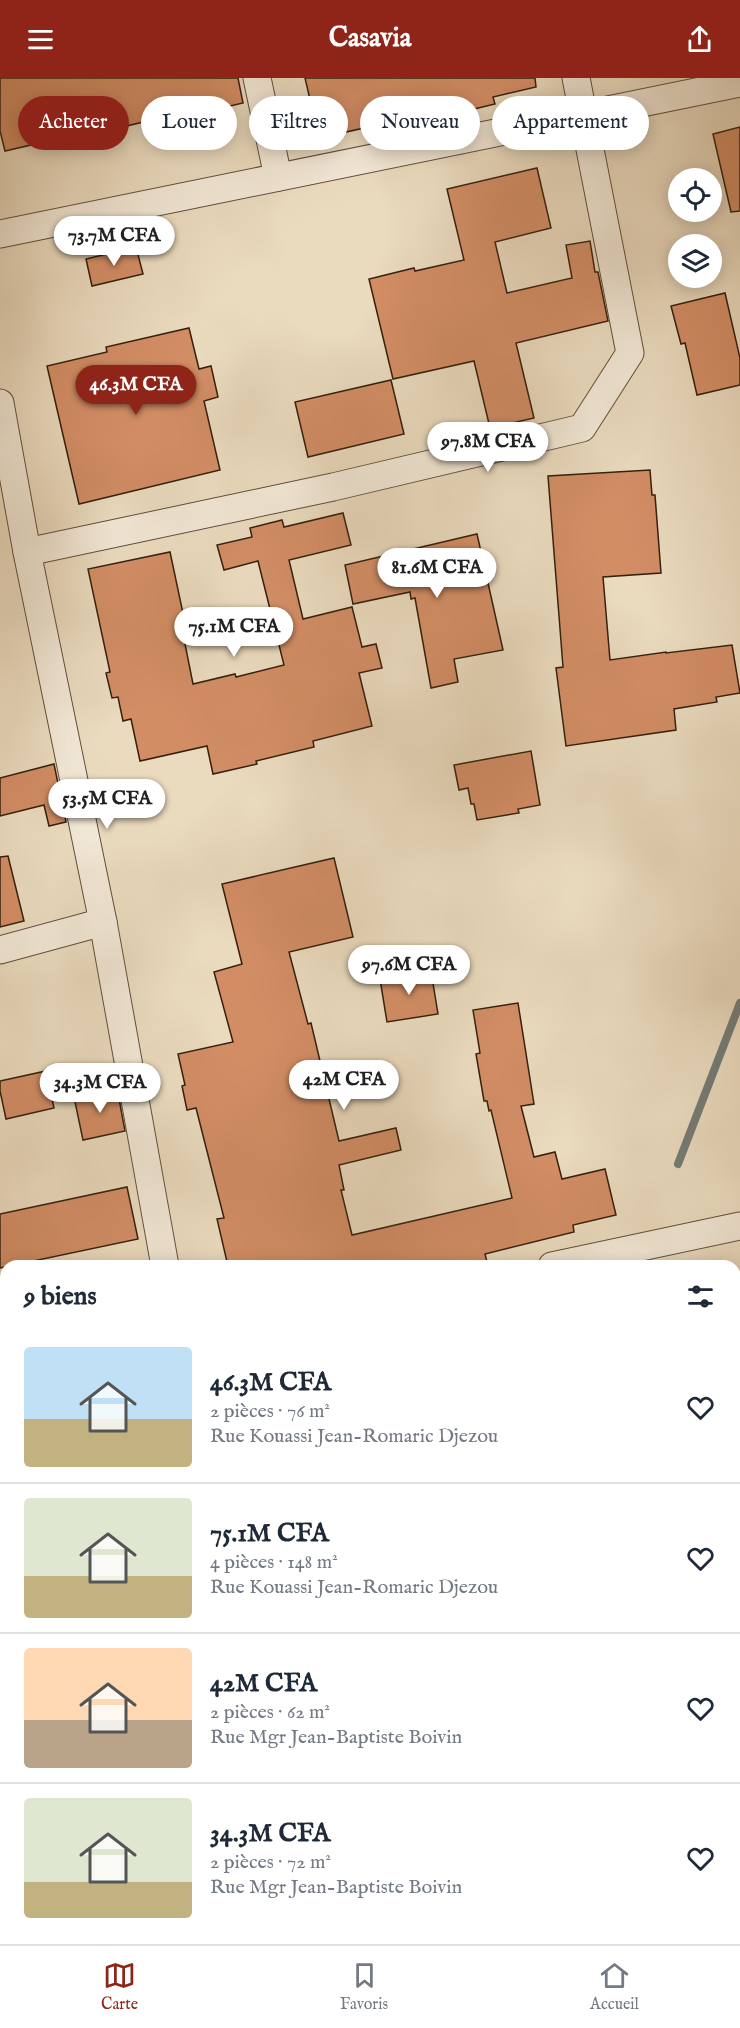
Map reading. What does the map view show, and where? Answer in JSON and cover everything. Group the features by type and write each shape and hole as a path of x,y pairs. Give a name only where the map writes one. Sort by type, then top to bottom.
{"street":[{"path":"257,78 278,177"},
{"path":"576,78 580,96"},
{"path":"649,102 740,83"},
{"path":"0,234 492,134"},
{"path":"27,552 333,487 582,428 630,353 591,150"},
{"path":"0,403 27,552 104,922 164,1260"},
{"path":"0,950 104,922"},
{"path":"621,1259 740,1226"}],"building":[{"path":"0,78 238,78 243,103 237,104 237,96 141,96 141,123 129,125 129,96 18,96 18,148 5,151 0,131"},
{"path":"305,78 535,78 536,87 492,96 492,105 480,108 480,96 360,96 360,129 348,132 348,96 309,96"},
{"path":"740,127 740,211 731,212 713,134"},
{"path":"537,168 551,228 495,242 507,293 572,278 566,245 590,241 595,272 598,272 608,321 516,343 534,418 490,428 474,361 393,379 369,279 414,268 415,271 464,260 447,189"},
{"path":"136,247 143,274 92,286 86,259"},
{"path":"725,293 740,358 740,385 697,395 685,343 681,344 671,306"},
{"path":"189,328 199,369 211,366 218,397 204,401 220,470 79,504 47,366 107,352 106,347"},
{"path":"391,380 404,434 308,457 295,402"},
{"path":"650,470 652,495 655,495 661,573 603,577 610,660 732,645 740,693 716,697 717,702 674,709 676,730 566,746 556,668 563,667 548,476"},
{"path":"343,513 351,545 289,560 303,619 352,607 362,647 376,644 382,668 359,673 372,726 313,741 314,747 213,774 207,746 140,761 131,719 123,721 118,697 112,698 106,673 110,672 88,569 170,552 184,618 180,619 193,684 235,674 236,677 284,665 258,561 224,570 217,545 252,537 250,528 282,520 284,527"},
{"path":"477,534 503,650 454,659 458,682 431,688 415,598 411,599 410,592 353,604 345,565"},
{"path":"531,751 540,805 518,809 519,813 477,820 468,788 459,790 454,765"},
{"path":"54,764 66,822 49,826 44,805 0,816 0,778"},
{"path":"8,856 24,921 0,927 0,857"},
{"path":"334,858 353,937 289,952 308,1024 311,1023 339,1141 396,1128 401,1150 339,1165 344,1190 341,1190 352,1235 512,1198 491,1110 489,1111 487,1101 484,1101 476,1054 480,1053 473,1010 518,1003 534,1104 521,1106 534,1157 555,1152 562,1179 605,1169 616,1215 573,1225 574,1232 485,1254 486,1260 227,1260 217,1219 224,1218 196,1108 187,1110 182,1086 185,1085 178,1054 233,1042 214,972 242,964 222,884"},
{"path":"431,971 438,1014 387,1022 380,979"},
{"path":"46,1071 54,1108 6,1119 0,1081"},
{"path":"117,1088 125,1131 83,1140 74,1097"},
{"path":"127,1187 138,1239 38,1260 0,1260 0,1214"}],"waterway":[{"path":"678,1164 740,1003"}]}
